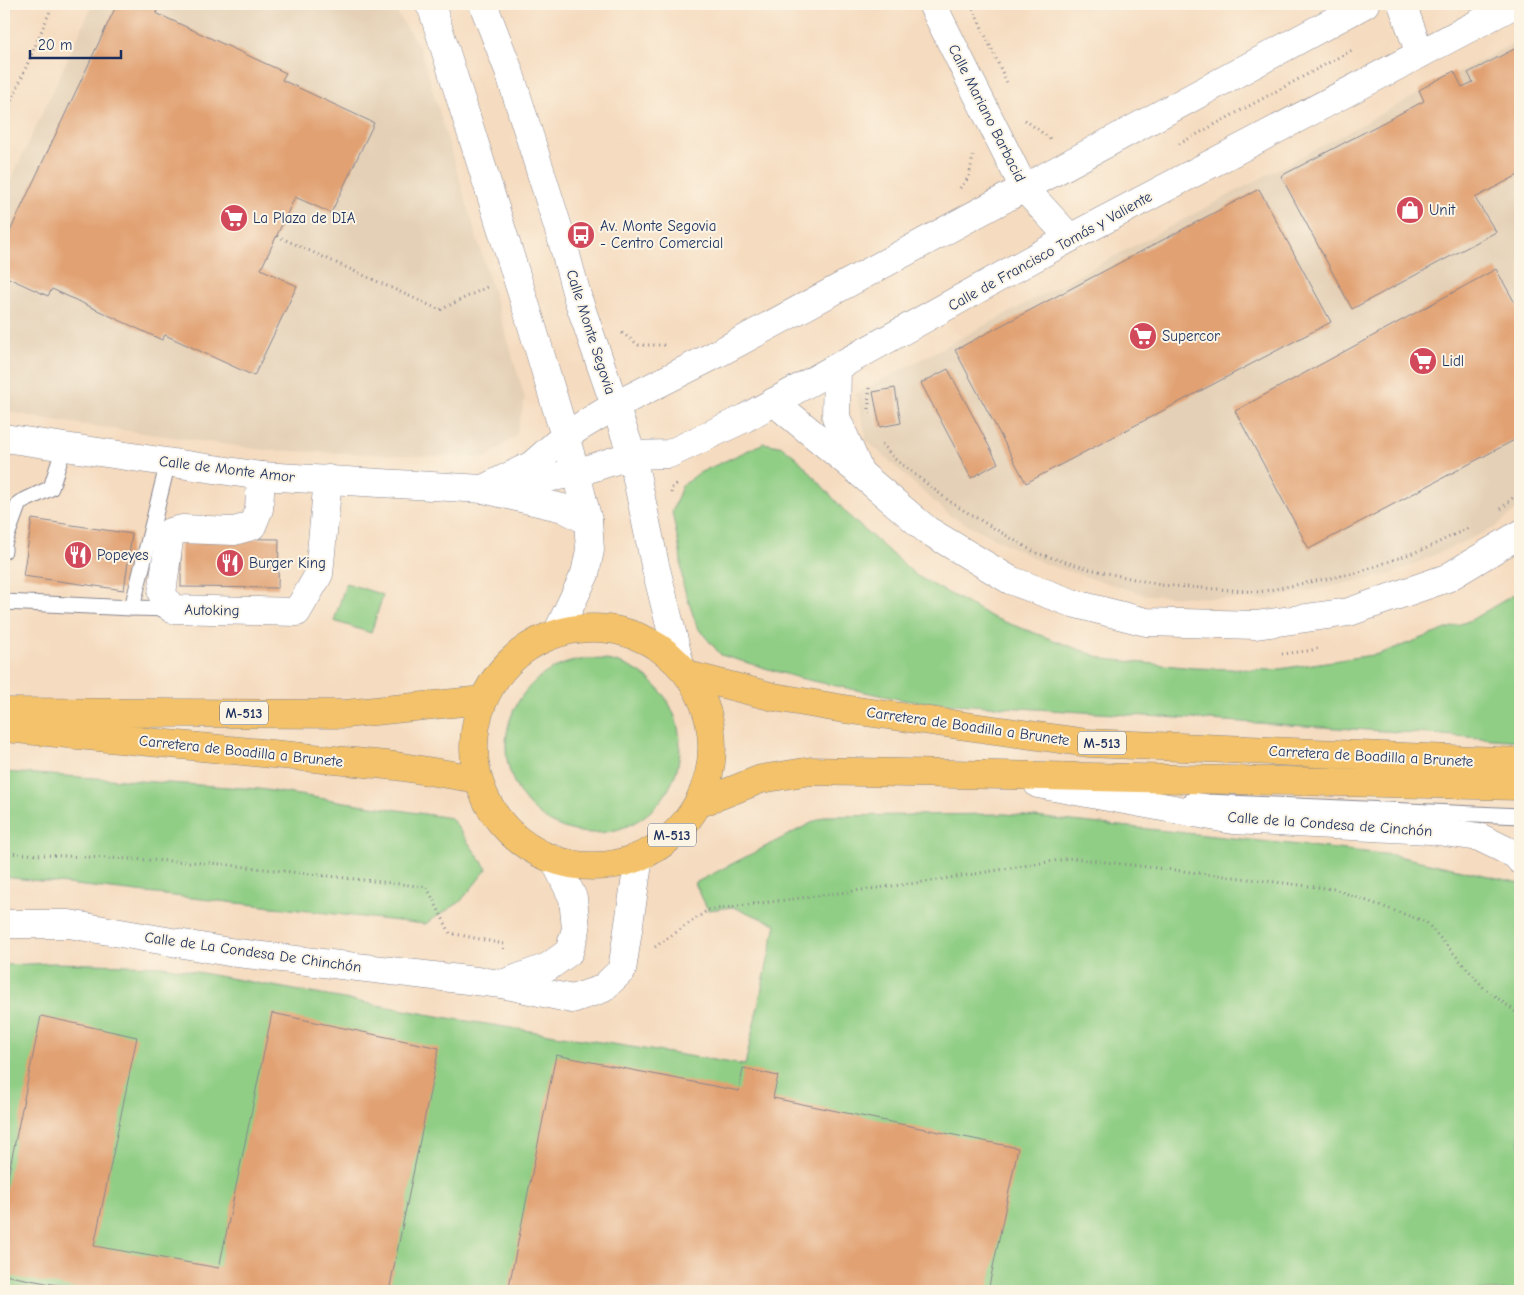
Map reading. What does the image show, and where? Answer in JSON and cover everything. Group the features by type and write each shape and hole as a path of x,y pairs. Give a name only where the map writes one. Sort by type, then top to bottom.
{"main road":[{"name":"M-513","path":"583,628 610,629 636,636 660,648 684,670 702,699 710,725 712,752 708,778 698,804 685,822 668,839 639,857 603,865 578,865 554,859 528,846 506,828 489,805 478,779 474,739 483,700 501,671 526,648 557,633 583,628"},
{"name":"Carretera de Boadilla a Brunete","path":"684,670 774,697 844,709 1088,742 1520,762"},
{"name":"Carretera de Boadilla a Brunete","path":"4,712 345,714 483,700"},
{"name":"Carretera de Boadilla a Brunete","path":"4,728 396,766 478,779"},
{"name":"Carretera de Boadilla a Brunete","path":"698,804 761,779 811,770 1520,786"}],"street":[{"name":"Calle Monte Segovia","path":"483,4 509,71 578,298 632,455 654,565 684,670"},
{"name":"Calle Mariano Barbacid","path":"932,4 1024,188 1070,238"},
{"path":"482,489 532,464 565,436 616,405 713,356 1365,4"},
{"path":"1402,4 1420,54"},
{"name":"Calle de Francisco Tomás y Valiente","path":"576,473 632,455 668,454 745,418 1070,238 1516,4"},
{"path":"430,5 528,313 576,473 588,520 590,550 585,574 557,633"},
{"path":"837,368 836,417 859,472"},
{"path":"774,402 927,530 1010,580 1072,603 1146,622 1256,625 1349,612 1447,578 1520,534"},
{"name":"Calle de Monte Amor","path":"4,438 261,476 482,489 563,508 588,520"},
{"name":"Calle de Monte Amor","path":"482,489 576,473"},
{"name":"Autoking","path":"261,476 259,509 252,526 234,531 182,529 170,532 162,594 172,609 297,612 319,574 328,479"},
{"name":"Calle de la Condesa de Cinchón","path":"987,774 1233,820 1430,830 1478,837 1516,855 1520,860"},
{"path":"622,970 639,857"},
{"name":"Calle de La Condesa De Chinchón","path":"502,984 548,967 568,952 576,929 573,898 554,859"},
{"name":"Calle de La Condesa De Chinchón","path":"4,924 69,924 229,952 502,984 572,999 602,989 622,970"}],"lane":[{"path":"4,551 4,544 19,503 51,488 64,447"},
{"path":"132,608 168,462"},
{"path":"4,602 172,609"},
{"path":"987,774 1208,802 1520,816"}],"path":[{"path":"4,119 53,4"},
{"path":"971,4 1010,89"},
{"path":"1178,145 1354,50"},
{"path":"1022,113 1025,120 1054,142"},
{"path":"959,189 969,177 973,156 969,147"},
{"path":"277,236 440,310 491,286"},
{"path":"620,331 639,345 668,345"},
{"path":"869,386 869,423"},
{"path":"878,438 895,459 953,504 1036,553 1089,569 1160,585 1259,592 1356,573 1427,548 1476,524"},
{"path":"1500,510 1520,491"},
{"path":"4,853 211,863 427,887 450,933 504,944 502,984"},
{"path":"622,970 708,910 930,880 1072,858 1334,889 1426,922 1484,988 1520,1015"}],"shaded area":[{"path":"93,4 391,4 420,48 525,398 516,436 486,458 264,450 43,419 4,410 4,195"},
{"path":"1520,40 1520,507 1494,528 1392,574 1262,600 1146,595 1045,564 949,515 867,441 856,394"}],"green space":[{"path":"764,443 783,447 797,458 852,519 917,576 994,618 1105,659 1194,668 1273,670 1379,654 1471,620 1520,591 1520,741 908,701 799,678 721,655 697,627 683,585 680,551 672,512 682,486 699,473"},
{"path":"346,583 383,595 371,633 334,621"},
{"path":"593,659 610,661 626,666 648,679 660,691 676,721 680,746 678,763 673,779 660,801 648,813 618,829 593,833 576,831 560,826 538,813 526,801 510,771 506,746 508,729 513,713 526,691 538,679 568,663"},
{"path":"4,772 259,789 451,818 487,869 460,902 425,924 4,877"},
{"path":"1006,814 1393,855 1520,883 1520,1291 4,1291 4,965 55,963 163,966 448,1018 745,1065 776,924 733,907 708,910 695,883 825,816"}],"building":[{"path":"117,4 160,4 156,13 286,73 282,80 374,123 331,213 295,197 261,269 297,286 254,376 165,335 162,340 52,289 48,296 4,276 4,244"},
{"path":"1520,46 1520,174 1475,198 1496,232 1352,309 1281,176 1424,101 1419,90 1454,71 1462,87 1473,82 1468,73"},
{"name":"Supercor","path":"1259,189 1331,322 1026,483 955,350"},
{"name":"Lidl","path":"1496,269 1520,312 1520,437 1309,549 1235,411"},
{"path":"948,369 998,463 971,478 921,383"},
{"path":"895,388 901,423 880,427 873,392"},
{"name":"Popeyes","path":"32,519 132,534 124,590 23,576"},
{"name":"Burger King","path":"181,538 279,539 278,588 181,587"},
{"path":"272,1013 439,1048 389,1291 88,1291 4,1275 4,1196 41,1016 137,1037 94,1246 219,1268"},
{"path":"556,1055 739,1091 743,1068 778,1076 773,1098 1018,1148 988,1291 508,1291"}],"place":[{"name":"Unit","path":"1410,210"},
{"name":"La Plaza de DIA","path":"234,218"},
{"name":"Av. Monte Segovia - Centro Comercial","path":"581,235"},
{"name":"Supercor","path":"1143,336"},
{"name":"Lidl","path":"1423,361"},
{"name":"Popeyes","path":"78,555"},
{"name":"Burger King","path":"230,563"}]}
